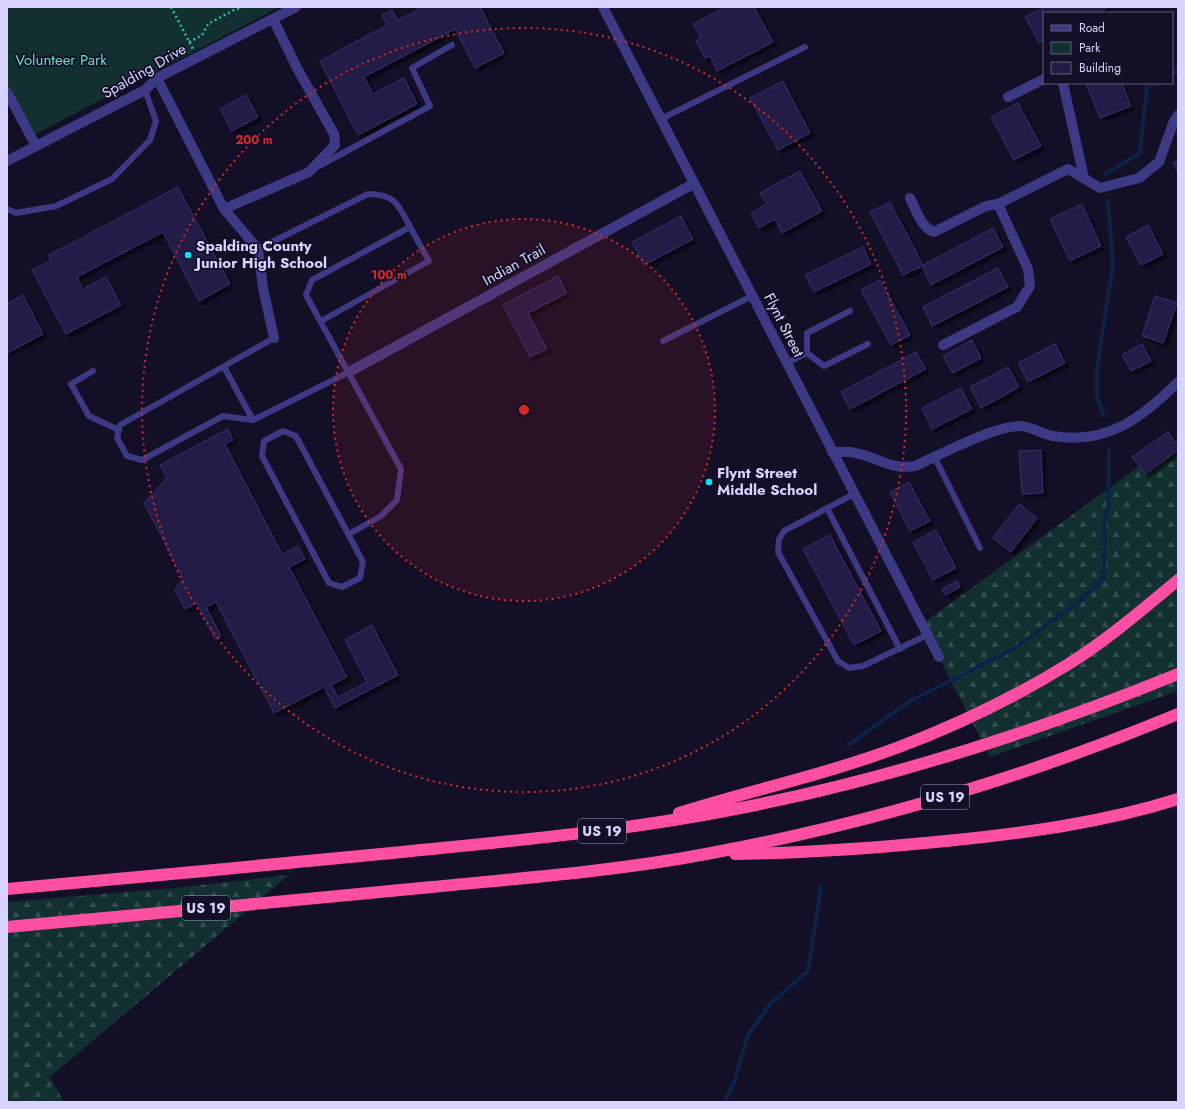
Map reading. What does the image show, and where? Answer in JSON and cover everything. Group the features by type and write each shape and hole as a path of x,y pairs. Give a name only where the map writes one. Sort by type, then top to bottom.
{"highway":[{"path":"636,826 855,762 940,730 1008,697 1068,664 1136,614 1178,580"},
{"name":"US 19","path":"7,890 488,843 636,826 764,803 887,775 1025,732 1106,703 1178,674"},
{"name":"US 19","path":"7,927 501,880 628,866 704,854 800,835 906,808 1040,766 1120,738 1178,714"},
{"path":"704,854 826,852 1015,834 1090,822 1178,799"}],"street":[{"name":"Spalding Drive","path":"7,161 145,90 157,78 296,7"},
{"name":"Flynt Street","path":"603,7 939,657"},
{"path":"224,210 308,172 335,145 334,134 297,68 273,19"},
{"path":"157,78 224,210 258,249 263,288 274,338"},
{"path":"1008,97 1043,80"},
{"path":"1063,84 1084,178"},
{"path":"7,92 36,146"},
{"path":"910,198 924,225 928,230 934,232 986,206 998,204 1068,169 1100,188 1139,178 1159,162 1174,121 1178,115"},
{"name":"Indian Trail","path":"349,372 694,184"},
{"path":"943,345 1017,307 1030,286 1028,269 998,204"},
{"path":"832,452 855,453 896,467 915,466 980,438 1018,426 1030,428 1053,436 1102,435 1127,425 1156,404 1178,382"}],"lane":[{"path":"308,172 430,106 412,68 452,45"},
{"path":"661,119 805,47"},
{"path":"7,210 16,213 56,206 112,179 150,140 156,121 145,90"},
{"path":"258,249 368,194 383,194 398,204 428,261 321,321"},
{"path":"349,534 381,516 397,500 401,469 306,295 312,280 410,227"},
{"path":"663,340 752,296"},
{"path":"807,353 807,333 850,311"},
{"path":"274,338 120,425 117,438 127,456 142,460 223,416 253,420 349,372"},
{"path":"807,353 824,366 868,344"},
{"path":"787,363 807,353"},
{"path":"224,367 253,420"},
{"path":"93,371 71,384 89,416 119,430"},
{"path":"283,431 296,436 349,534 363,562 360,578 342,587 329,582 262,456 264,441 283,431"},
{"path":"935,458 980,548"},
{"path":"854,494 784,531 778,539 778,552 838,661 849,668 863,666 927,635"},
{"path":"827,508 900,649"}],"path":[{"path":"171,7 198,58"},
{"path":"189,42 202,35 208,24 234,10 243,7"}],"green space":[{"name":"Volunteer Park","path":"7,7 280,7 30,137 7,93"},
{"path":"1178,438 1178,691 990,757 922,624"},
{"path":"289,875 50,1077 64,1102 7,1102 7,902 174,888"}],"building":[{"path":"423,7 480,7 504,53 475,68 455,29 364,77 373,94 404,78 417,104 358,135 320,61 387,25 382,15 392,10 398,20"},
{"path":"726,7 754,7 773,42 717,71 710,56 705,58 696,41 701,38 693,24"},
{"path":"1045,7 1108,7 1099,12 1043,12 1043,41 1039,43 1025,17"},
{"path":"783,81 810,133 778,150 750,98"},
{"path":"1086,84 1122,84 1131,106 1100,118"},
{"path":"246,95 258,117 232,131 220,109"},
{"path":"1018,103 1041,146 1014,160 991,117"},
{"path":"1178,161 1178,172 1173,163"},
{"path":"800,171 822,211 782,233 775,219 759,228 751,213 767,204 760,193"},
{"path":"178,187 230,284 199,301 163,232 77,277 83,289 106,277 121,305 66,334 32,270 51,260 49,255"},
{"path":"890,202 923,265 993,228 1003,247 931,285 922,266 903,275 870,212"},
{"path":"1082,204 1101,246 1070,261 1050,219"},
{"path":"681,216 693,239 644,265 632,242"},
{"path":"1148,225 1163,254 1141,265 1126,237"},
{"path":"863,247 871,264 814,292 805,275"},
{"path":"998,268 1008,287 932,326 923,307"},
{"path":"558,276 567,293 528,313 547,349 530,357 503,305"},
{"path":"880,280 910,335 891,345 861,290"},
{"path":"23,295 43,334 7,353 7,304"},
{"path":"1155,296 1177,303 1163,343 1142,336"},
{"path":"972,340 981,358 953,373 943,356"},
{"path":"1055,344 1065,363 1028,382 1018,363"},
{"path":"1142,344 1151,361 1131,371 1122,355"},
{"path":"916,352 926,369 850,409 841,392"},
{"path":"1008,367 1019,387 981,408 970,387"},
{"path":"961,388 972,409 932,429 922,408"},
{"path":"228,429 233,440 225,444 282,554 298,546 305,559 289,567 347,677 331,685 338,697 367,682 345,640 372,625 398,675 335,708 324,687 274,713 216,602 206,607 221,636 215,639 197,603 185,609 175,590 183,578 144,503 167,478 160,465"},
{"path":"1168,432 1178,446 1178,450 1145,474 1132,457"},
{"path":"1041,450 1043,493 1022,494 1019,451"},
{"path":"909,482 930,521 910,531 890,492"},
{"path":"1019,504 1037,518 1011,552 993,538"},
{"path":"936,530 956,568 933,580 913,542"},
{"path":"830,535 881,631 854,645 803,549"},
{"path":"957,581 960,587 946,595 942,589"}],"waterway":[{"path":"1173,74 1178,69"},
{"path":"1106,174 1140,153 1147,86 1156,84"},
{"path":"1104,416 1097,398 1097,368 1113,264 1108,200"},
{"path":"848,745 910,701 1012,650 1081,600 1103,579 1105,543 1104,525 1108,507 1109,451"},
{"path":"724,1102 734,1083 748,1035 771,1003 808,971 821,886"}],"place":[{"name":"Spalding County Junior High School","path":"188,255"},
{"name":"Flynt Street Middle School","path":"709,482"}]}
